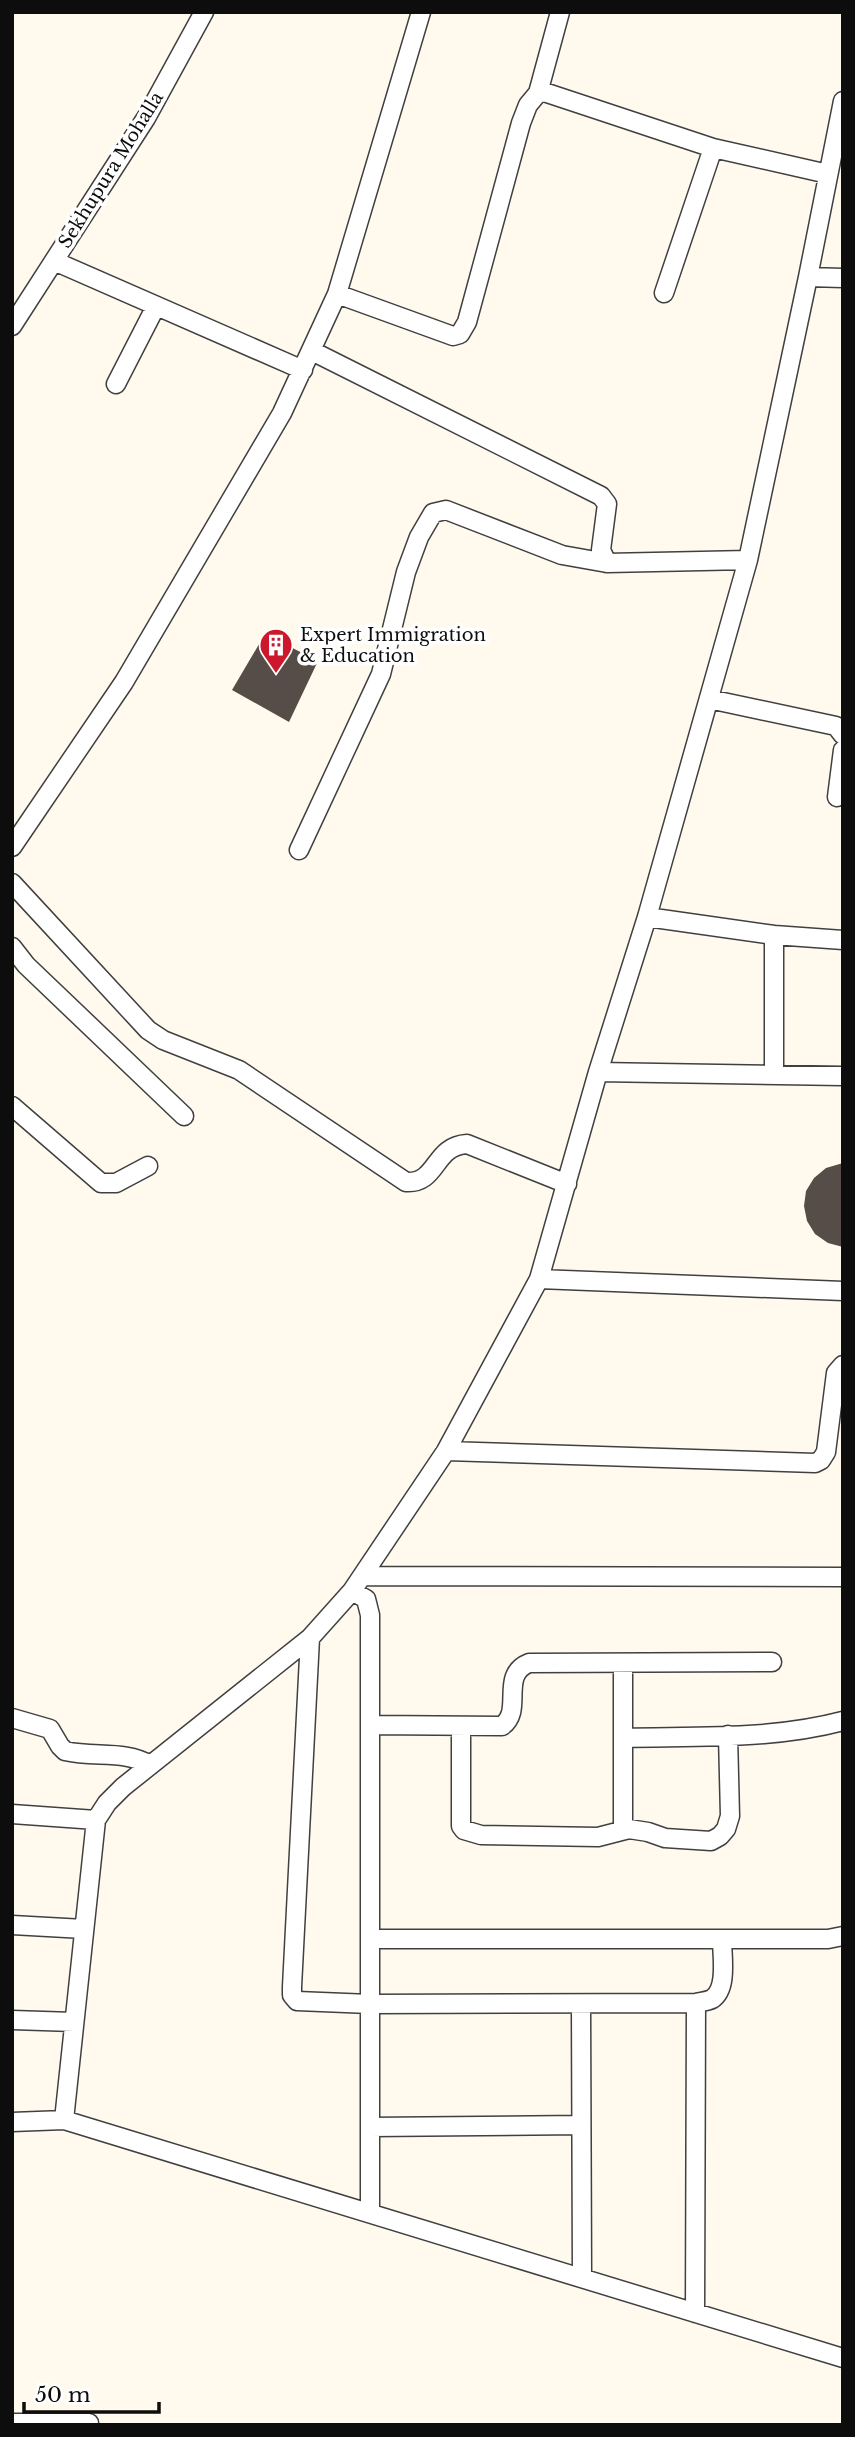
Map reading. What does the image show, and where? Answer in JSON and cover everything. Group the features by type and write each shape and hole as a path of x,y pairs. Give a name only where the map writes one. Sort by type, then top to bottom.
{"street":[{"name":"Sekhupura Mohalla","path":"12,326 146,118 204,12"},
{"path":"12,847 124,682 282,413 337,294 421,12"},
{"path":"337,294 453,336 460,334 467,322 521,123 528,105 538,93 560,12"},
{"path":"538,93 544,92 713,148 828,174"},
{"path":"64,2120 96,1820 107,1803 150,1765 310,1638 357,1584 446,1451 539,1279 598,1072 647,918 748,560 843,101"},
{"path":"664,293 713,148"},
{"path":"54,261 303,370"},
{"path":"808,277 843,278"},
{"path":"116,384 156,306"},
{"path":"312,351 601,496 607,504 601,550 607,563"},
{"path":"299,850 381,674 406,572 419,537 433,513 446,510 562,555 607,563 748,560"},
{"path":"709,699 836,726 843,735"},
{"path":"837,797 843,750"},
{"path":"12,883 148,1030 163,1040 239,1070 406,1182 416,1183 424,1178 447,1149 467,1144 567,1184"},
{"path":"647,918 774,935 843,940"},
{"path":"774,935 774,1074"},
{"path":"12,947 19,967 184,1116"},
{"path":"598,1072 843,1076"},
{"path":"12,1106 101,1183 116,1183 148,1166"},
{"path":"539,1279 843,1291"},
{"path":"446,1451 815,1463 821,1460 826,1452 836,1373 843,1365"},
{"path":"357,1584 843,1577"},
{"path":"357,1584 366,1600 370,1615 370,2213"},
{"path":"310,1638 292,1995 297,2001 370,2004 696,2003 711,1999 719,1992 722,1983 722,1939"},
{"path":"370,1725 502,1726 510,1717 515,1672 520,1666 529,1663 772,1662"},
{"path":"622,1663 623,1830"},
{"path":"12,1718 50,1728 65,1751 137,1757 150,1765"},
{"path":"623,1738 799,1731 843,1721"},
{"path":"461,1727 460,1820 464,1830 481,1835 586,1838 623,1830 637,1830 683,1841 711,1841 726,1829 730,1816 728,1735"},
{"path":"12,1814 96,1820"},
{"path":"12,1925 84,1929"},
{"path":"370,1939 828,1939 843,1936"},
{"path":"695,2313 696,2003"},
{"path":"581,2004 582,2278"},
{"path":"12,2020 74,2022"},
{"path":"12,2122 64,2120 843,2358"},
{"path":"370,2127 581,2125"},
{"path":"12,2423 89,2423"}],"building":[{"name":"Expert Immigration & Education","path":"265,634 318,661 289,722 232,690"},
{"path":"843,1163 843,1247 828,1243 815,1234 807,1221 804,1206 806,1191 814,1178 826,1168"}],"place":[{"name":"Expert Immigration & Education","path":"276,675"}]}
